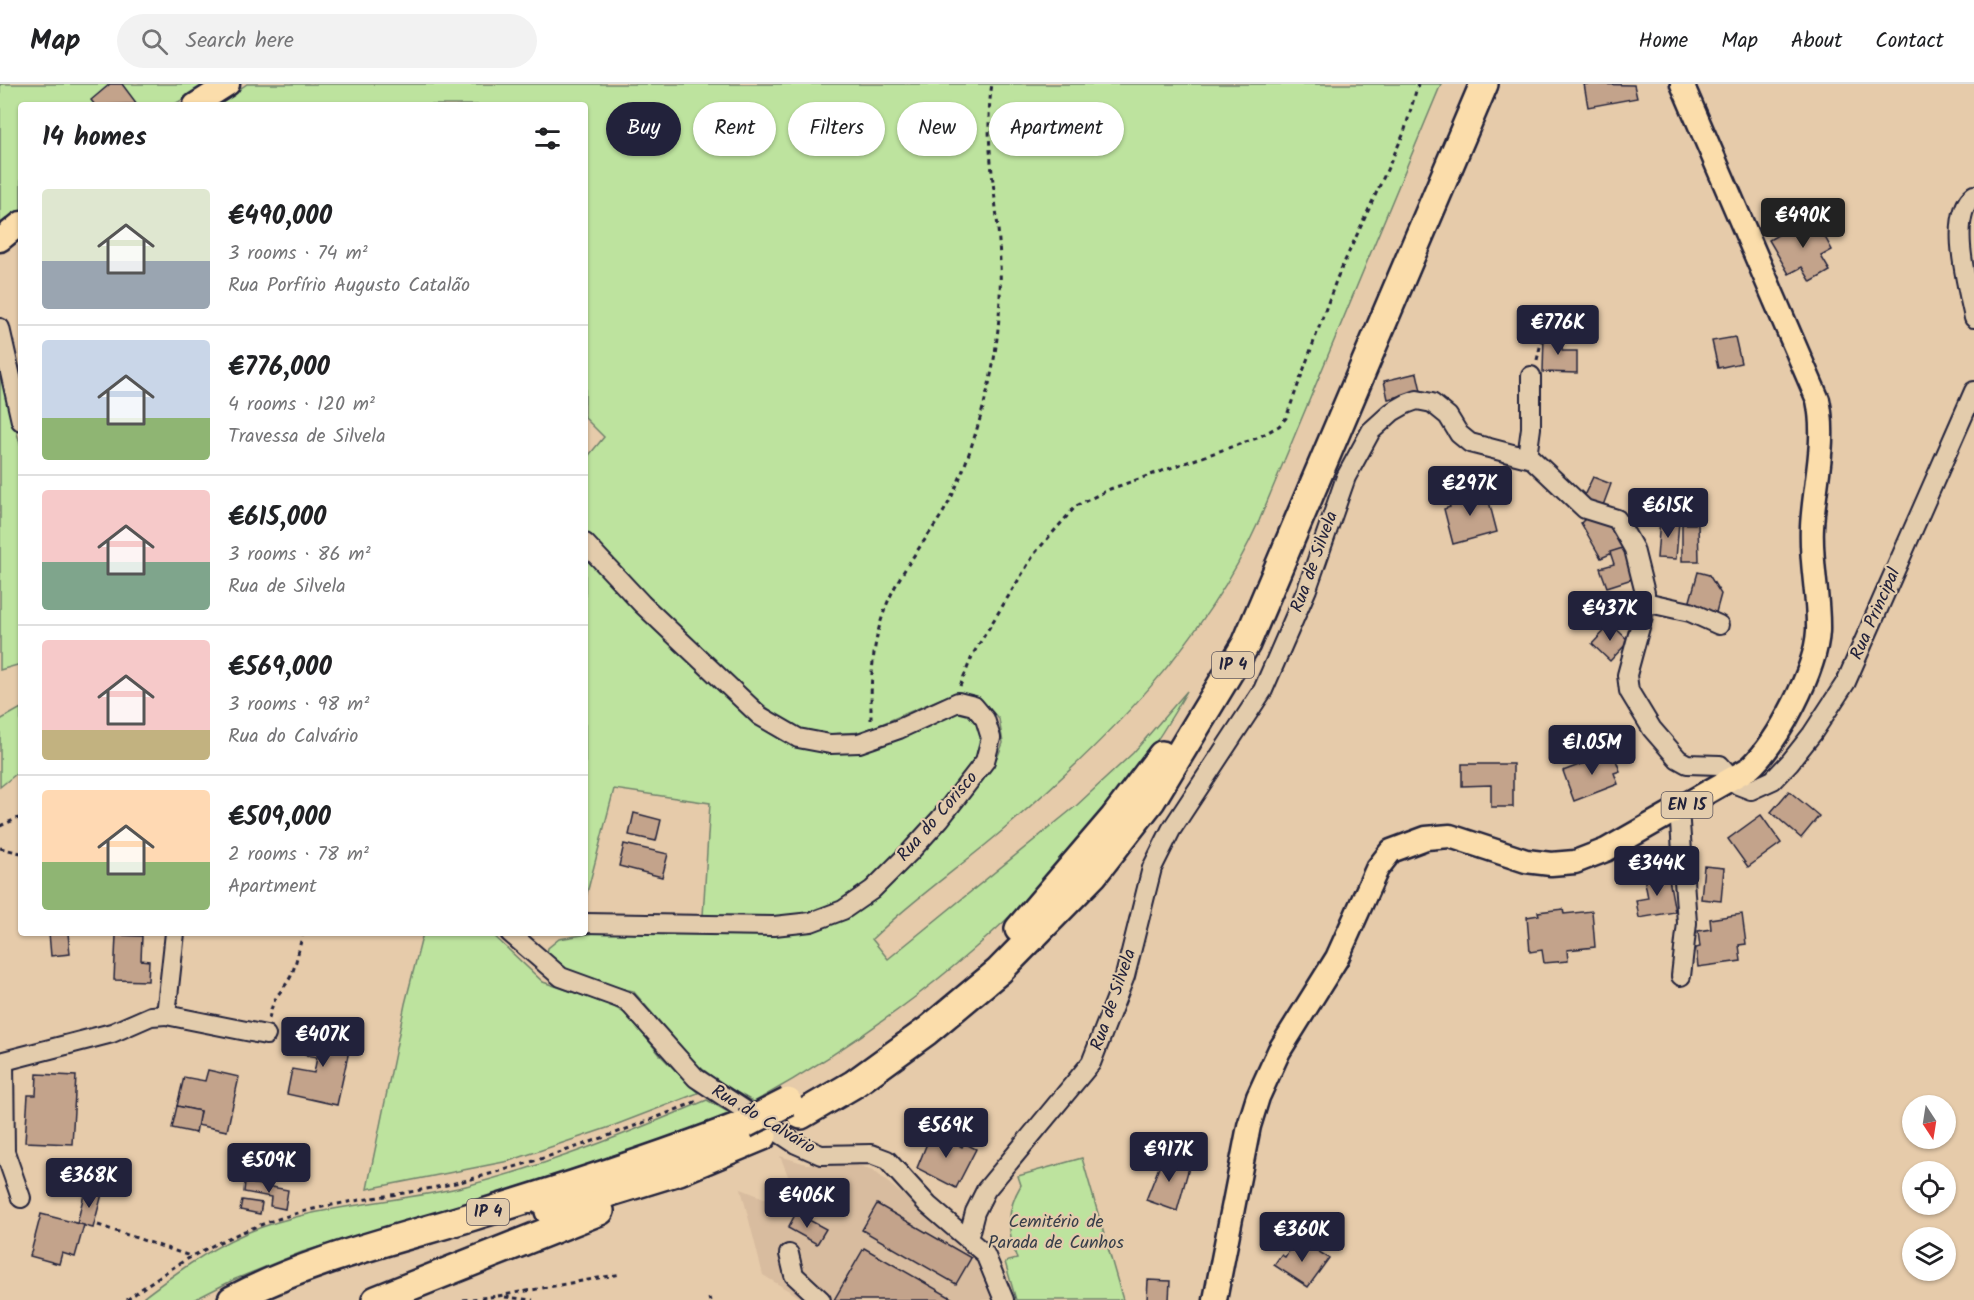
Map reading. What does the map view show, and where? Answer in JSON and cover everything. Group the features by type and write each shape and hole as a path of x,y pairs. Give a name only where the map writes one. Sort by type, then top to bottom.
{"highway":[{"name":"IP 4","path":"794,1109 919,1021 1008,941 1114,818 1177,734 1234,638 1469,84"},
{"name":"IP 4","path":"253,1300 309,1277 385,1252 571,1205 679,1171 794,1109 854,1084 927,1031 999,970 1086,882 1151,801 1246,644 1484,84"},
{"name":"IP 4","path":"232,1300 281,1278 352,1253 754,1130"},
{"path":"376,1300 569,1225 679,1171"}],"main road":[{"path":"200,102 228,84"},
{"name":"EN 15","path":"1215,1300 1249,1126 1258,1097 1279,1052 1337,958 1377,868 1391,851 1426,838 1450,836 1526,861 1551,864 1575,862 1606,850 1733,779 1759,759 1774,740 1816,646 1818,628 1812,529 1822,442 1815,389 1682,84"},
{"path":"0,240 18,225"}],"street":[{"path":"1974,195 1964,206 1962,223 1964,268 1974,318"},
{"path":"0,328 18,408"},
{"path":"1527,457 1531,428 1531,376"},
{"name":"Rua Principal","path":"1733,779 1742,788 1751,790 1773,780 1806,742 1836,699 1888,589 1974,391"},
{"name":"Rua de Silvela","path":"968,1239 975,1212 986,1190 1084,1074 1097,1052 1125,976 1152,868 1172,830 1268,680 1306,589 1346,477 1364,441 1392,412 1417,400 1441,409 1459,434 1470,443 1527,457 1536,462 1585,509 1617,519 1622,524 1631,540 1642,572 1645,602 1627,675 1632,699 1652,729 1678,759 1687,764 1720,765 1733,779"},
{"path":"588,546 642,604 770,723 798,738 813,742 845,744 871,740 958,702"},
{"path":"1645,602 1684,610 1719,625"},
{"name":"Rua do Corisco","path":"588,923 774,926 811,922 843,910 872,890 909,853 940,819 985,761 991,738 985,719 974,706 958,702"},
{"path":"1679,809 1687,923 1681,976"},
{"path":"166,1015 175,936"},
{"name":"Rua do Calvário","path":"514,937 561,977 627,1001 684,1068 813,1152 829,1156 871,1154 887,1160 928,1204 988,1259 1004,1300"},
{"path":"21,1198 5,1152 2,1062 112,1033 151,1016 166,1015 266,1035"},
{"path":"789,1254 794,1275 821,1300"}],"path":[{"path":"871,740 872,660 884,611 906,566 950,499 979,420 993,366 998,337 1000,253 988,115 992,84"},
{"path":"958,702 962,678 973,654 1035,553 1076,506 1110,489 1257,438 1279,426 1286,418 1336,278 1404,133 1418,84"},
{"path":"1531,376 1543,334"},
{"path":"0,826 18,818"},
{"path":"0,848 18,852"},
{"path":"266,1035 272,1003 289,979 302,936"},
{"path":"127,1300 216,1242 261,1224 332,1205 476,1178 612,1133 718,1092"},
{"path":"98,1225 192,1256"},
{"path":"498,1296 621,1274"},
{"path":"463,1300 477,1296 498,1296 530,1300"}],"shaded area":[{"path":"780,1156 806,1164 851,1163 873,1170 970,1251 982,1268 995,1300 804,1300 763,1275 741,1189 781,1205 791,1183"}],"green space":[{"path":"0,84 210,84 178,102 18,102 18,213 0,228"},
{"path":"247,84 1441,84 1259,521 1236,567 1210,610 1148,690 1077,763 1002,831 872,939 888,959 1076,806 1133,753 1187,691 1147,756 1102,816 1052,873 999,926 942,975 882,1021 819,1063 754,1102 722,1084 696,1064 633,991 581,980 564,973 547,954 548,948 559,939 588,936 588,934 600,932 763,934 893,882 918,857 973,793 998,756 1003,743 999,719 980,698 969,695 942,698 863,732 828,734 799,728 783,720 742,688 588,540 588,456 604,437 588,421 588,102 221,102"},
{"path":"0,374 18,437 18,665 0,670"},
{"path":"588,555 689,661 746,714 775,736 809,749 855,752 883,744 939,716 965,711 974,718 980,728 982,738 981,750 962,781 880,871 851,897 835,906 798,915 703,916 710,803 614,789 588,889"},
{"path":"18,710 18,772 0,787 0,720"},
{"path":"422,936 494,936 543,982 611,1005 628,1015 660,1055 698,1093 610,1127 509,1161 367,1189 405,1004"},
{"path":"707,1100 737,1117 715,1129 302,1252 233,1280 194,1300 140,1300 216,1248 271,1224 326,1210 438,1192 497,1178 588,1147"},
{"name":"Cemitério de Parada de Cunhos","path":"1082,1158 1123,1300 1016,1300 1005,1262 1017,1259 1011,1239 1010,1221 1013,1203 1021,1185 1018,1176"}],"building":[{"path":"110,84 122,84 136,102 93,102 91,100"},
{"path":"1584,84 1634,85 1637,98 1588,107"},
{"path":"1813,215 1832,250 1821,256 1830,271 1811,282 1802,267 1789,274 1769,240"},
{"path":"1544,335 1563,336 1562,351 1577,351 1577,373 1543,372"},
{"path":"1735,337 1741,363 1718,368 1712,341"},
{"path":"1417,373 1421,391 1388,399 1384,381"},
{"path":"1593,477 1611,484 1601,511 1581,502"},
{"path":"1486,490 1497,532 1453,544 1444,509 1450,507 1448,500"},
{"path":"1588,516 1616,522 1629,546 1601,558 1581,523"},
{"path":"1660,519 1679,521 1676,559 1657,558"},
{"path":"1682,524 1698,524 1699,561 1682,561"},
{"path":"1629,546 1633,558 1627,560 1632,579 1607,587 1600,568 1614,564 1610,552"},
{"path":"1698,572 1709,575 1721,594 1715,616 1688,608"},
{"path":"1611,624 1629,641 1610,661 1592,644"},
{"path":"1613,752 1620,771 1614,773 1618,784 1574,801 1563,771"},
{"path":"1462,764 1513,764 1513,807 1491,807 1491,785 1462,786"},
{"path":"1789,791 1819,816 1801,838 1771,812"},
{"path":"634,813 661,820 656,841 629,835"},
{"path":"1761,815 1781,843 1748,867 1728,839"},
{"path":"624,844 668,854 662,877 619,866"},
{"path":"1704,866 1724,868 1721,901 1701,899"},
{"path":"1668,873 1675,912 1639,918 1636,900 1648,898 1644,877"},
{"path":"1563,909 1564,914 1592,911 1595,947 1567,950 1568,961 1544,963 1542,950 1530,952 1527,917 1539,915 1538,912"},
{"path":"1742,914 1746,944 1739,945 1741,961 1698,967 1696,948 1700,947 1698,931 1711,929 1710,919"},
{"path":"49,936 68,936 70,954 51,956"},
{"path":"116,936 142,936 141,960 149,961 148,981 114,980"},
{"path":"311,1028 352,1037 337,1105 287,1094 292,1069 314,1073 317,1057 305,1055"},
{"path":"208,1070 239,1077 227,1131 197,1125 200,1111 177,1106 184,1077 205,1081"},
{"path":"37,1074 76,1076 72,1144 25,1142 28,1095 36,1095"},
{"path":"177,1106 200,1111 196,1133 172,1128"},
{"path":"932,1131 962,1147 964,1143 976,1149 956,1188 917,1168"},
{"path":"1169,1156 1190,1164 1177,1211 1146,1200 1163,1157 1168,1159"},
{"path":"245,1182 288,1190 285,1209 270,1206 271,1197 244,1192"},
{"path":"85,1190 102,1194 93,1228 77,1224"},
{"path":"242,1200 262,1203 260,1214 240,1210"},
{"path":"877,1204 971,1258 956,1284 862,1230"},
{"path":"796,1213 826,1229 817,1244 788,1228"},
{"path":"41,1214 84,1225 75,1257 62,1253 59,1264 30,1256"},
{"path":"1305,1243 1329,1258 1308,1287 1274,1265 1281,1255 1285,1257 1293,1244 1301,1249"},
{"path":"864,1248 955,1300 834,1300"},
{"path":"1148,1280 1170,1281 1169,1300 1147,1300"}]}
